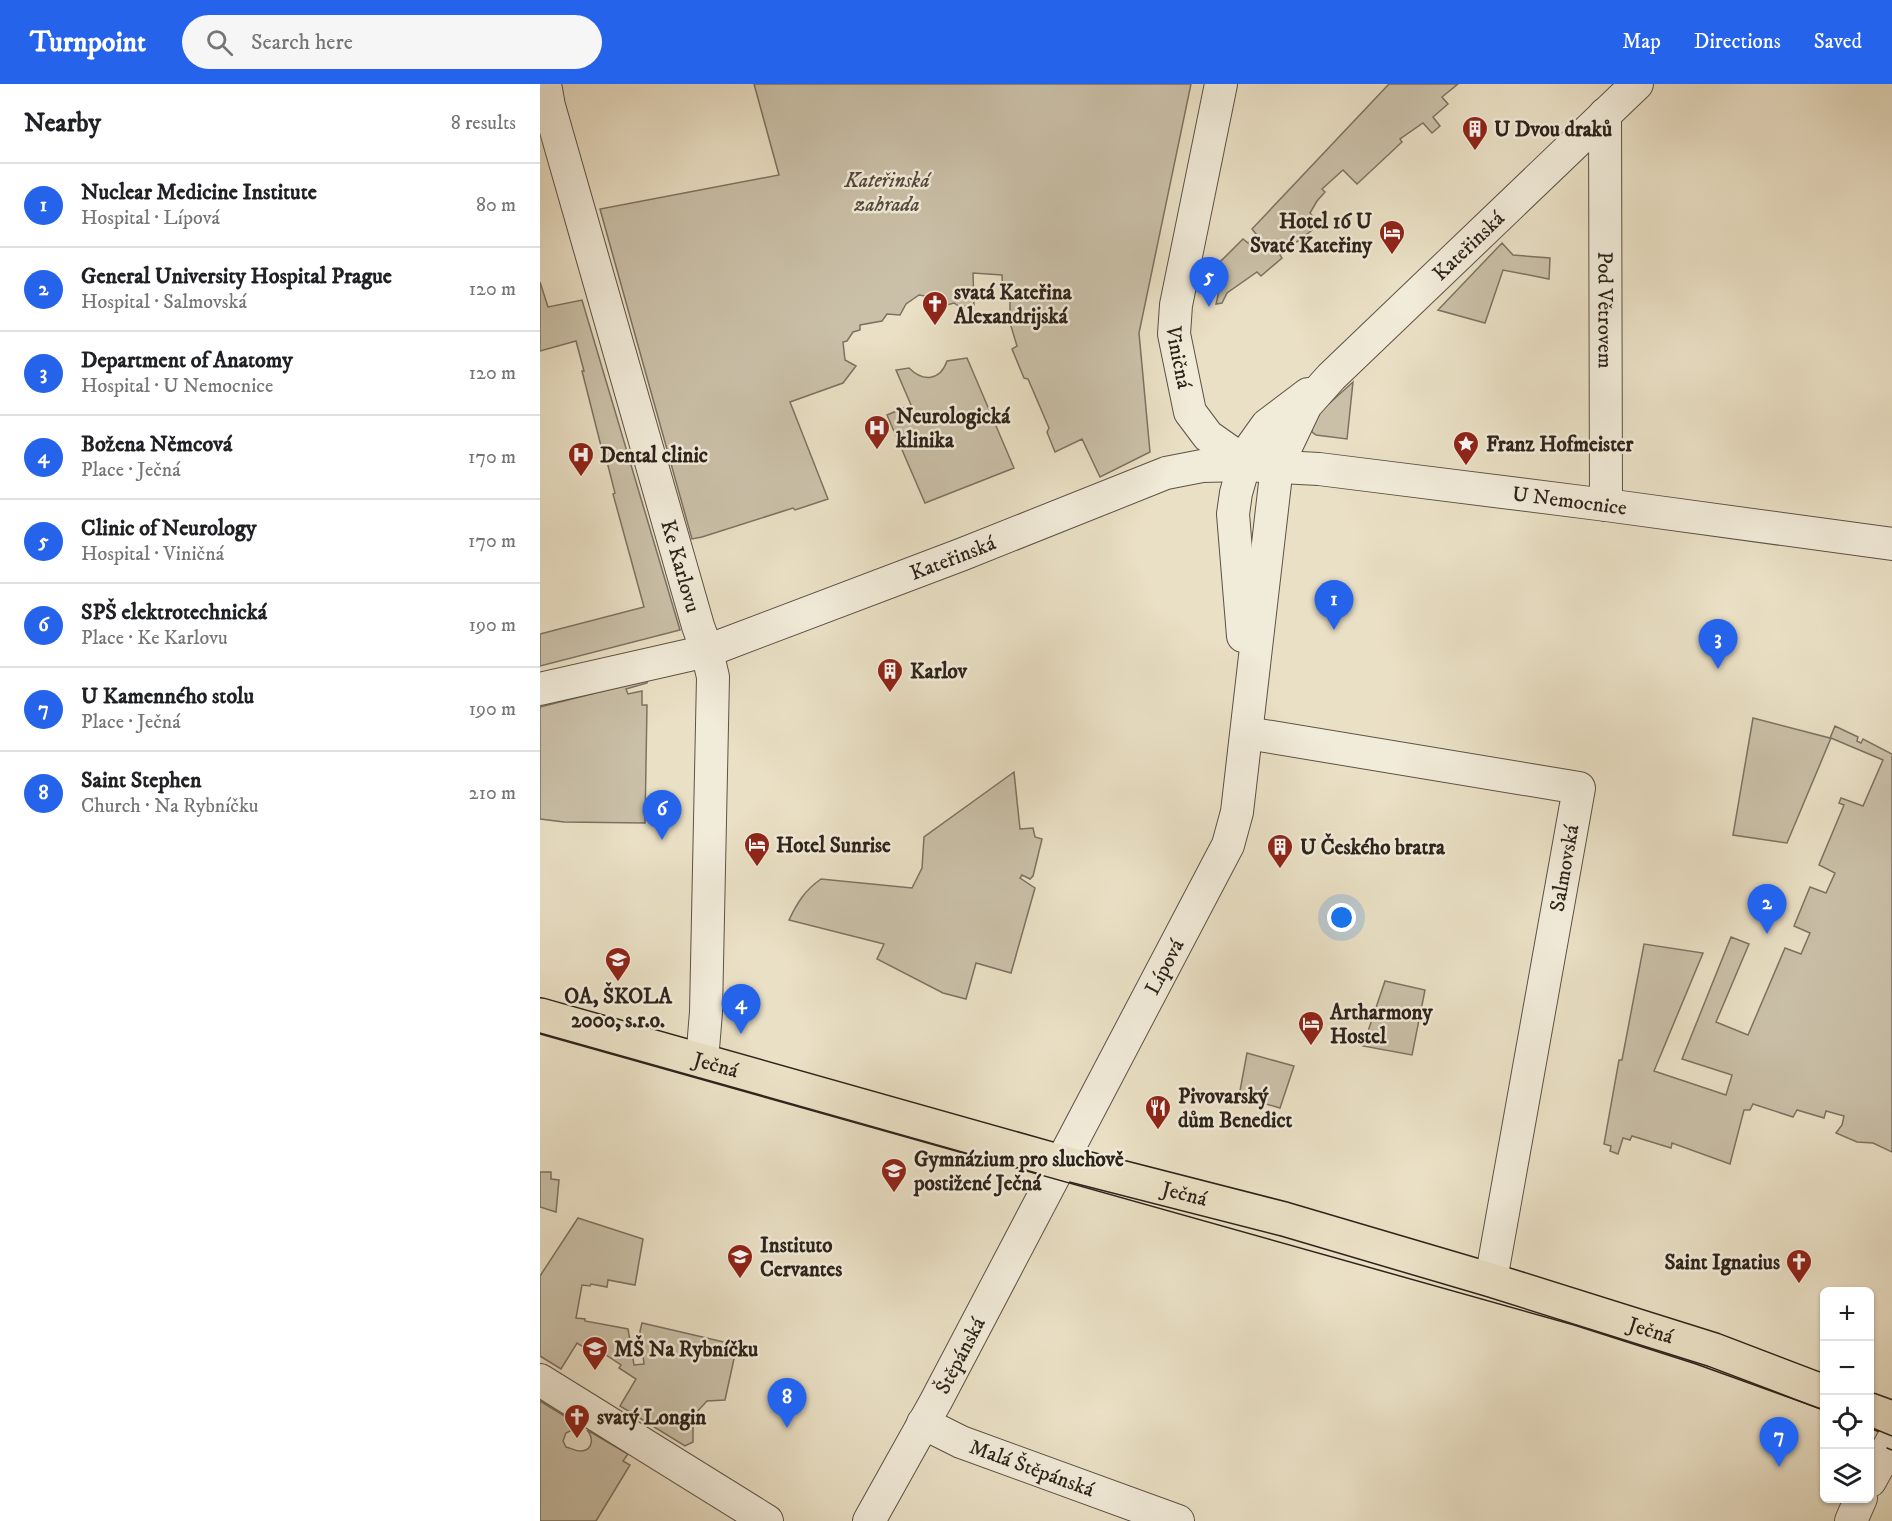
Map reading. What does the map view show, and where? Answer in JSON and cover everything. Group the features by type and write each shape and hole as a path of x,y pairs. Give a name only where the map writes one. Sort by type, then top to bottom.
{"main road":[{"name":"Ječná","path":"540,1015 702,1061 1054,1175 1284,1220 1491,1280 1714,1350 1820,1390"},
{"path":"1874,1412 1892,1418"}],"street":[{"name":"Ke Karlovu","path":"545,84 555,128 714,677 706,1012 702,1061"},
{"name":"Viničná","path":"1221,84 1173,325 1190,412 1208,436 1236,455 1244,465"},
{"name":"Kateřinská","path":"1277,466 1306,405 1331,377 1637,84"},
{"name":"Pod Větrovem","path":"1605,114 1606,505"},
{"name":"Kateřinská","path":"540,689 707,651 1166,474 1202,466 1244,465 1252,446 1267,425 1331,377"},
{"name":"U Nemocnice","path":"1244,465 1332,471 1892,544"},
{"name":"Lípová","path":"1244,465 1233,514 1242,626 1247,733"},
{"name":"Lípová","path":"1054,1175 1228,845 1237,812 1277,466"},
{"name":"Salmovská","path":"1247,733 1579,788 1491,1280"},
{"name":"Štěpánská","path":"869,1521 923,1424 1054,1175"},
{"path":"540,1380 767,1521"},
{"name":"Malá Štěpánská","path":"923,1424 961,1442 1178,1521"},
{"path":"1874,1472 1892,1441"},
{"path":"1851,1521 1859,1503"}],"green space":[{"name":"Kateřinská zahrada","path":"754,84 1191,84 1139,333 1150,452 1100,477 1082,439 1055,452 1047,432 1049,428 1012,349 1017,346 1010,323 1010,299 1003,297 1002,275 973,273 974,305 960,307 954,303 940,307 931,297 919,295 906,304 900,315 887,314 882,321 860,325 860,330 853,332 847,341 843,342 845,360 856,366 843,383 790,402 828,499 692,539 600,209 779,175"},
{"path":"1389,84 1458,84 1442,97 1448,104 1433,117 1440,126 1432,133 1423,123 1400,139 1402,142 1357,184 1343,170 1322,189 1325,192 1310,213 1320,224 1280,255 1282,258 1261,276 1257,272 1227,293 1222,303 1216,304 1222,278 1217,277 1221,261 1243,239 1248,243 1256,234 1252,229"},
{"path":"1502,243 1513,255 1550,258 1549,279 1503,270 1485,323 1438,310"},
{"path":"540,282 548,307 582,300 680,630 540,666 540,634 644,607 613,494 615,493 603,446 601,446 576,341 540,351"},
{"path":"967,358 1014,468 925,503 887,415 911,405 896,370 909,368 920,376 931,377 936,376 944,368 947,361"},
{"path":"1353,382 1347,439 1316,435 1312,432 1312,425 1322,410"},
{"path":"647,680 647,683 626,689 628,694 642,691 642,705 647,705 645,823 564,822 540,819 540,707"},
{"path":"1753,718 1830,738 1835,726 1858,737 1857,741 1861,743 1863,739 1892,754 1892,1152 1873,1143 1857,1142 1836,1133 1842,1125 1844,1116 1826,1111 1824,1118 1797,1110 1793,1117 1753,1104 1750,1110 1744,1110 1730,1164 1672,1143 1671,1148 1632,1136 1630,1140 1623,1138 1618,1154 1610,1151 1611,1146 1604,1144 1644,944 1703,953 1654,1071 1726,1095 1732,1075 1682,1059 1731,937 1749,944 1716,1022 1748,1035 1785,948 1801,954 1810,933 1794,926 1810,887 1826,893 1835,873 1819,865 1844,805 1839,803 1841,798 1863,806 1883,760 1831,738 1787,843 1733,835"},
{"path":"1014,772 1020,829 1033,828 1035,837 1042,839 1033,876 1030,879 1022,875 1020,878 1035,888 1011,973 976,963 966,999 943,993 877,959 884,944 789,920 802,897 821,879 912,888 922,868 924,837"},
{"path":"1385,981 1425,990 1412,1055 1363,1046"},
{"path":"1247,1053 1294,1066 1280,1108 1239,1096"},
{"path":"540,1172 551,1172 551,1179 559,1180 556,1212 540,1207"},
{"path":"578,1218 643,1239 635,1285 608,1280 607,1287 582,1285 576,1318 628,1329 634,1365 644,1364 640,1331 642,1323 737,1345 725,1400 707,1401 693,1416 693,1442 685,1446 620,1406 636,1379 619,1368 621,1365 606,1355 603,1359 577,1343 561,1369 540,1356 540,1276"},
{"path":"540,1401 584,1428 578,1427 566,1433 563,1441 566,1447 580,1451 589,1448 591,1439 587,1430 628,1454 623,1461 630,1465 596,1521 540,1521"}],"tram line":[{"path":"540,1034 1574,1325 1696,1364 1820,1409"},
{"path":"1874,1429 1892,1436"},
{"path":"1887,1448 1892,1450"}],"place":[{"name":"U Dvou draků","path":"1475,152"},
{"name":"Hotel 16 U Svaté Kateřiny","path":"1392,256"},
{"name":"Clinic of Neurology","path":"1209,307"},
{"name":"svatá Kateřina Alexandrijská","path":"935,327"},
{"name":"Neurologická klinika","path":"877,451"},
{"name":"Franz Hofmeister","path":"1466,467"},
{"name":"Dental clinic","path":"581,478"},
{"name":"Nuclear Medicine Institute","path":"1334,630"},
{"name":"Department of Anatomy","path":"1718,669"},
{"name":"Karlov","path":"890,694"},
{"name":"SPŠ elektrotechnická","path":"662,840"},
{"name":"Hotel Sunrise","path":"757,868"},
{"name":"U Českého bratra","path":"1280,870"},
{"name":"General University Hospital Prague","path":"1767,934"},
{"name":"OA, ŠKOLA 2000, s.r.o.","path":"618,983"},
{"name":"Božena Němcová","path":"741,1034"},
{"name":"Artharmony Hostel","path":"1311,1047"},
{"name":"Pivovarský dům Benedict","path":"1158,1131"},
{"name":"Gymnázium pro sluchově postižené Ječná","path":"894,1194"},
{"name":"Instituto Cervantes","path":"740,1280"},
{"name":"Saint Ignatius","path":"1799,1285"},
{"name":"MŠ Na Rybníčku","path":"595,1372"},
{"name":"Saint Stephen","path":"787,1428"},
{"name":"svatý Longin","path":"577,1440"},
{"name":"U Kamenného stolu","path":"1779,1467"}]}
